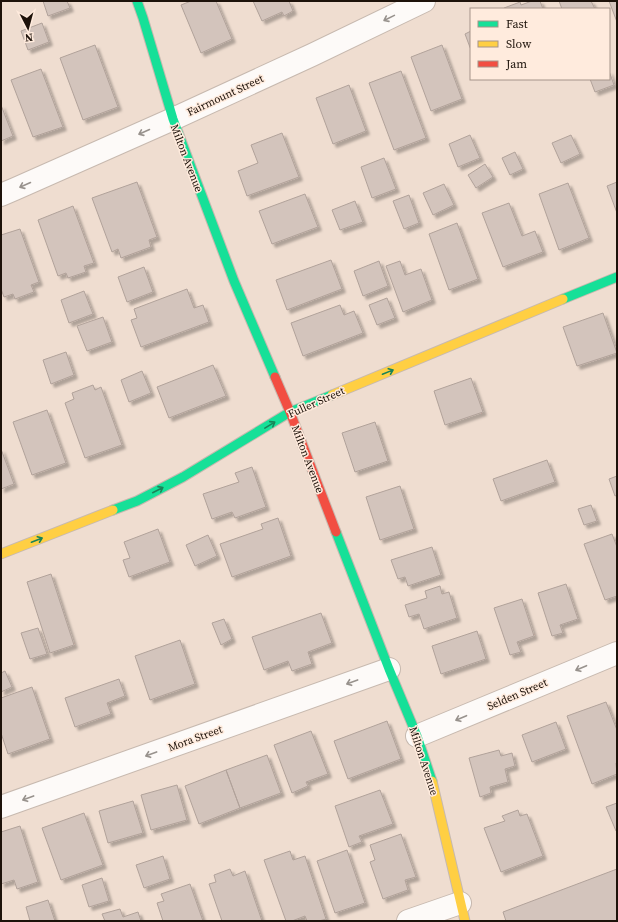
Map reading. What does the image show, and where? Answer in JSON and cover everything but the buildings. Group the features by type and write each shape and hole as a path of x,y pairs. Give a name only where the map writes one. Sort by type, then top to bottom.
{"street":[{"name":"Milton Avenue","path":"137,1 173,119 234,281 290,412 416,736 433,784 462,912"},
{"name":"Fairmount Street","path":"1,194 173,119 312,55 424,1"},
{"name":"Fuller Street","path":"1,554 137,501 183,477 290,412 617,277"},
{"name":"Selden Street","path":"416,736 617,653"},
{"name":"Mora Street","path":"1,807 389,669"},
{"path":"408,921 462,912"}],"traffic: fast":[{"path":"137,1 173,119 234,281 275,377"},
{"path":"563,299 617,277"},
{"path":"113,510 137,501 183,477 290,412 332,395"},
{"path":"336,532 389,669 417,736 432,781"}],"traffic: slow":[{"path":"332,395 563,299"},
{"path":"1,554 113,510"},
{"path":"432,781 465,921"}],"traffic: jam":[{"path":"275,377 336,532"}]}
